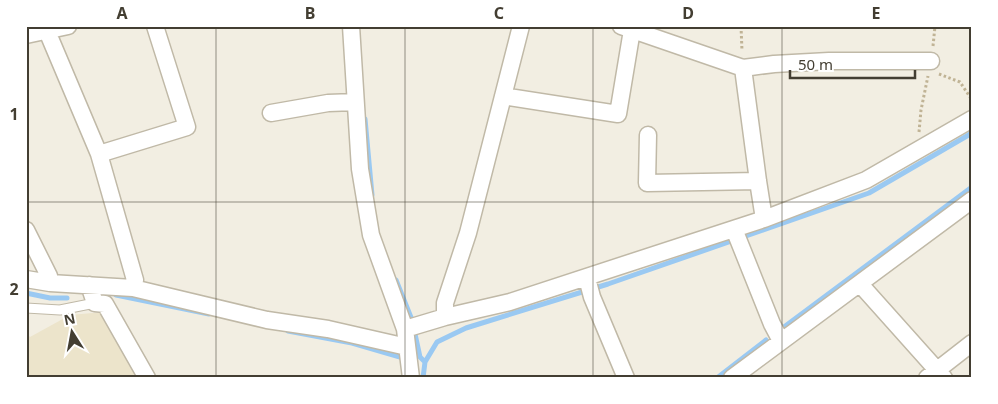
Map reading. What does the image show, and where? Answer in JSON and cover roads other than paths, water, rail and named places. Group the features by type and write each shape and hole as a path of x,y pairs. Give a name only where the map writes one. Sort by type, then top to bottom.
{"street":[{"path":"26,35 68,26"},
{"path":"99,154 187,127 156,26"},
{"path":"351,26 360,169 371,235 411,327 407,347 411,378"},
{"path":"445,317 445,304 468,233 521,26"},
{"path":"503,96 618,114 628,27 743,68 829,61 930,66"},
{"path":"47,31 99,154 135,280 133,288"},
{"path":"743,68 764,219"},
{"path":"271,113 328,103 355,102"},
{"path":"411,327 510,302 589,286 866,180 972,119"},
{"path":"648,136 647,183 758,181"},
{"path":"732,378 972,200"},
{"path":"26,230 49,276 50,283"},
{"path":"735,231 772,324 781,341"},
{"path":"26,279 50,283 133,288 267,320 328,329 407,347"},
{"path":"860,284 936,375 972,343"},
{"path":"88,285 95,303 105,304 147,378"},
{"path":"589,286 626,378"}],"lane":[{"path":"26,308 60,310 95,303"}],"waterway":[{"path":"365,119 372,195"},
{"path":"423,378 425,362 437,342 466,328 608,284 869,193 972,133"},
{"path":"780,330 972,187"},
{"path":"396,280 412,320 420,357 425,362"},
{"path":"26,293 50,298 67,298"},
{"path":"116,295 209,314"},
{"path":"288,331 352,343 400,357"},
{"path":"717,378 766,340"}]}
